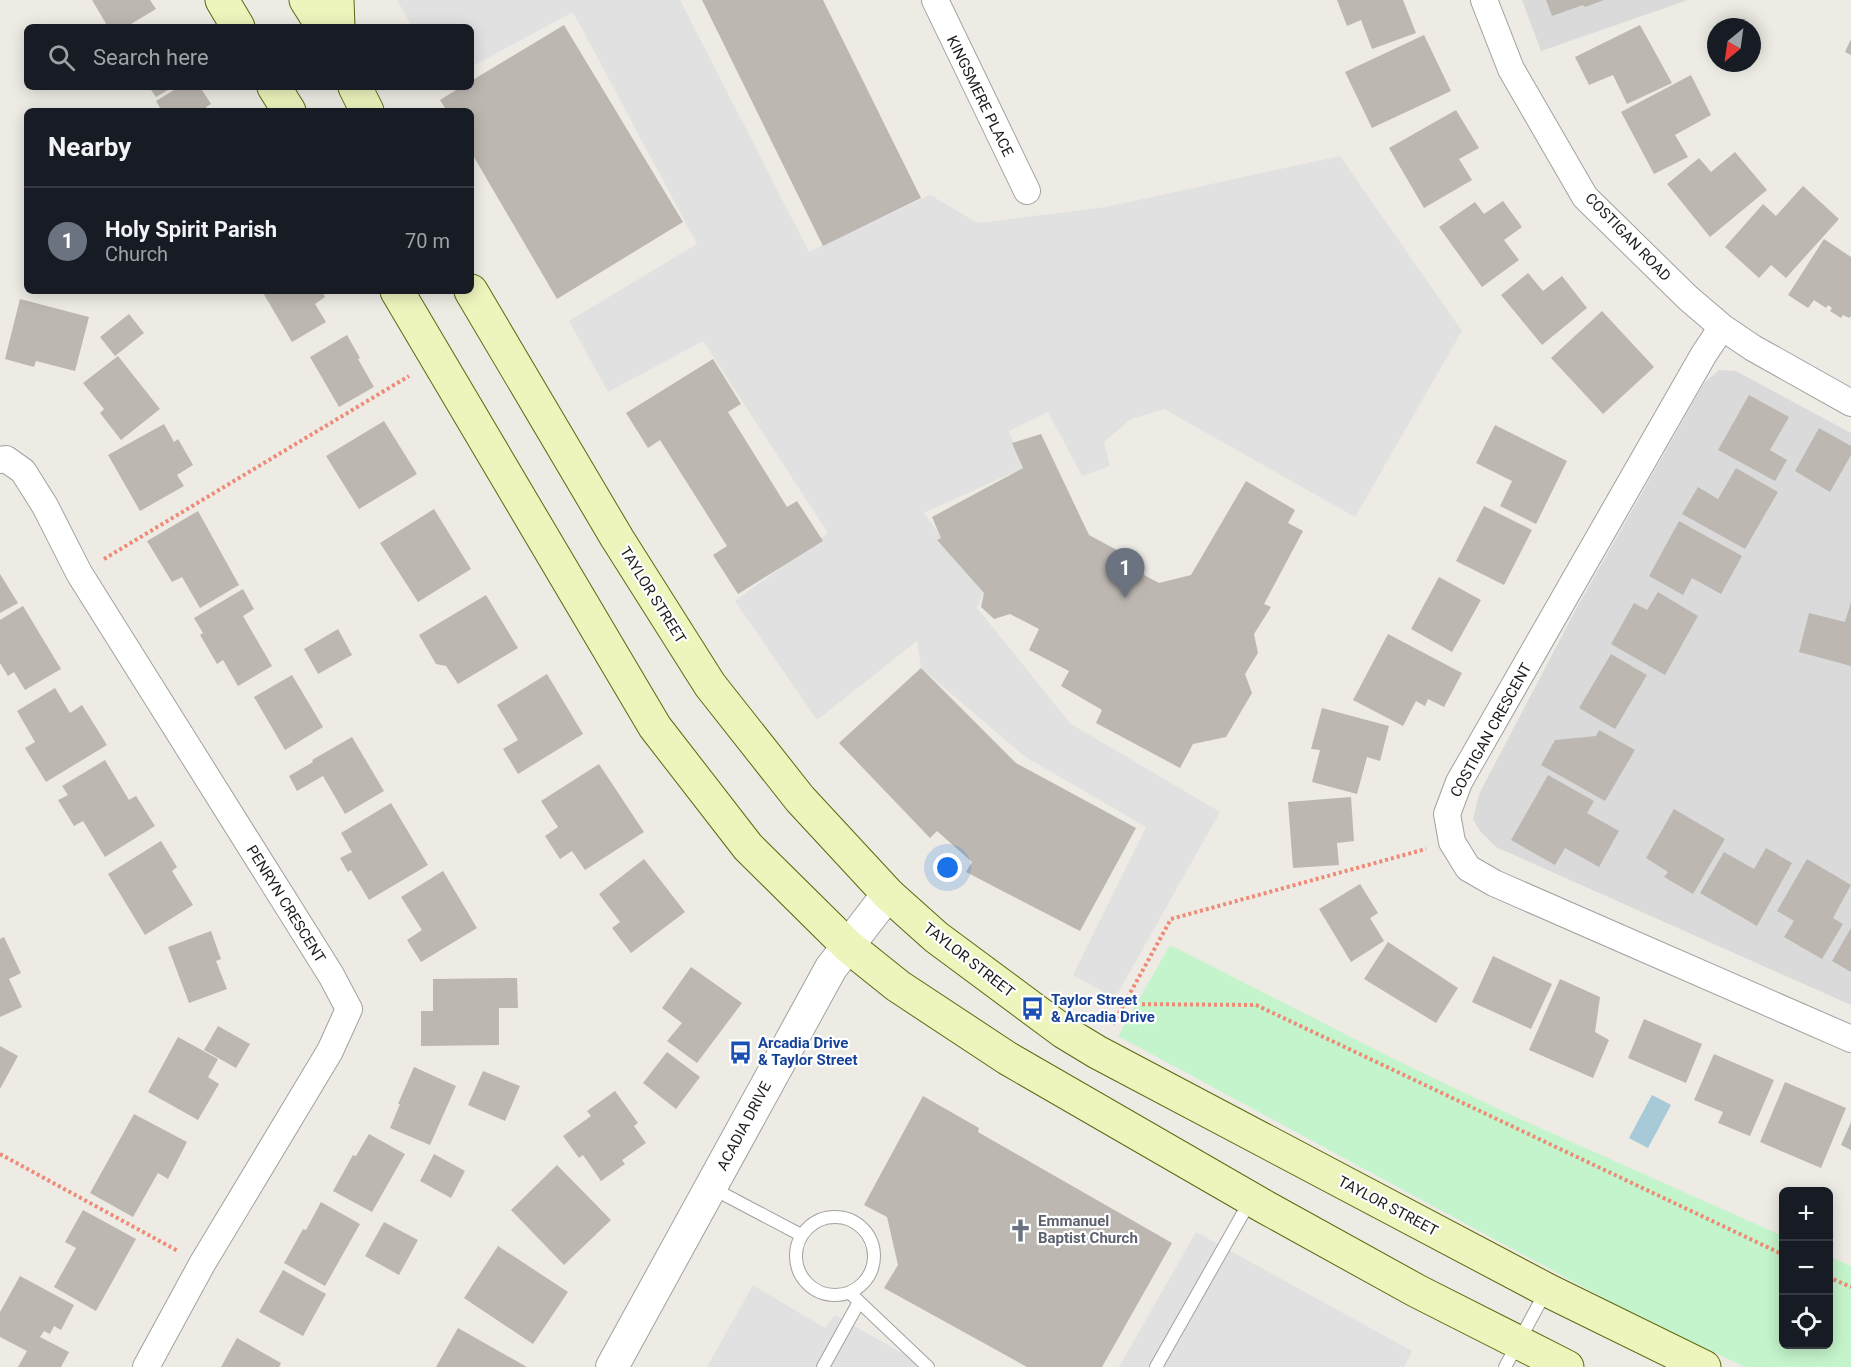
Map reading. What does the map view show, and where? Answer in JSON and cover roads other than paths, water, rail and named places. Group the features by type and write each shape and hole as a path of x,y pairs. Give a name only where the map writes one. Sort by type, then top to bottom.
{"main road":[{"path":"222,0 236,24"},
{"path":"306,0 320,24"},
{"path":"337,0 338,24"},
{"path":"276,90 287,108"},
{"path":"357,90 365,108"},
{"path":"399,294 656,727 748,847 848,946 898,986 1007,1058 1251,1199 1417,1291 1512,1354 1567,1367"},
{"name":"TAYLOR STREET","path":"473,294 612,528 710,685 800,799 888,894 936,937 1064,1032 1097,1053 1547,1290 1704,1367"}],"street":[{"name":"KINGSMERE PLACE","path":"934,0 1027,191"},
{"name":"COSTIGAN ROAD","path":"1484,0 1511,69 1585,197 1688,298 1722,327 1753,348 1851,403"},
{"name":"COSTIGAN CRESCENT","path":"1722,327 1704,354 1460,782 1447,814 1452,842 1468,868 1494,883 1851,1039"},
{"name":"PENRYN CRESCENT","path":"0,460 6,459 23,471 45,506 79,573 331,975 349,1009 330,1051 202,1264 146,1367"},
{"name":"ACADIA DRIVE","path":"614,1366 831,969 888,894"}],"lane":[{"path":"711,1187 801,1235"},
{"path":"1156,1367 1251,1199"},
{"path":"823,1367 854,1297 869,1276 874,1263 874,1250 870,1236 862,1226 850,1219 836,1216 817,1221 801,1235 796,1258 805,1281 814,1289 825,1294 854,1297 928,1367"},
{"path":"1512,1354 1547,1290"}],"water":[{"path":"1652,1095 1671,1105 1648,1148 1629,1138"}],"place":[{"name":"Holy Spirit Parish","path":"1125,598"},
{"name":"Taylor Street & Arcadia Drive","path":"1033,1009"},
{"name":"Arcadia Drive & Taylor Street","path":"740,1052"},
{"name":"Emmanuel Baptist Church","path":"1020,1230"}]}
